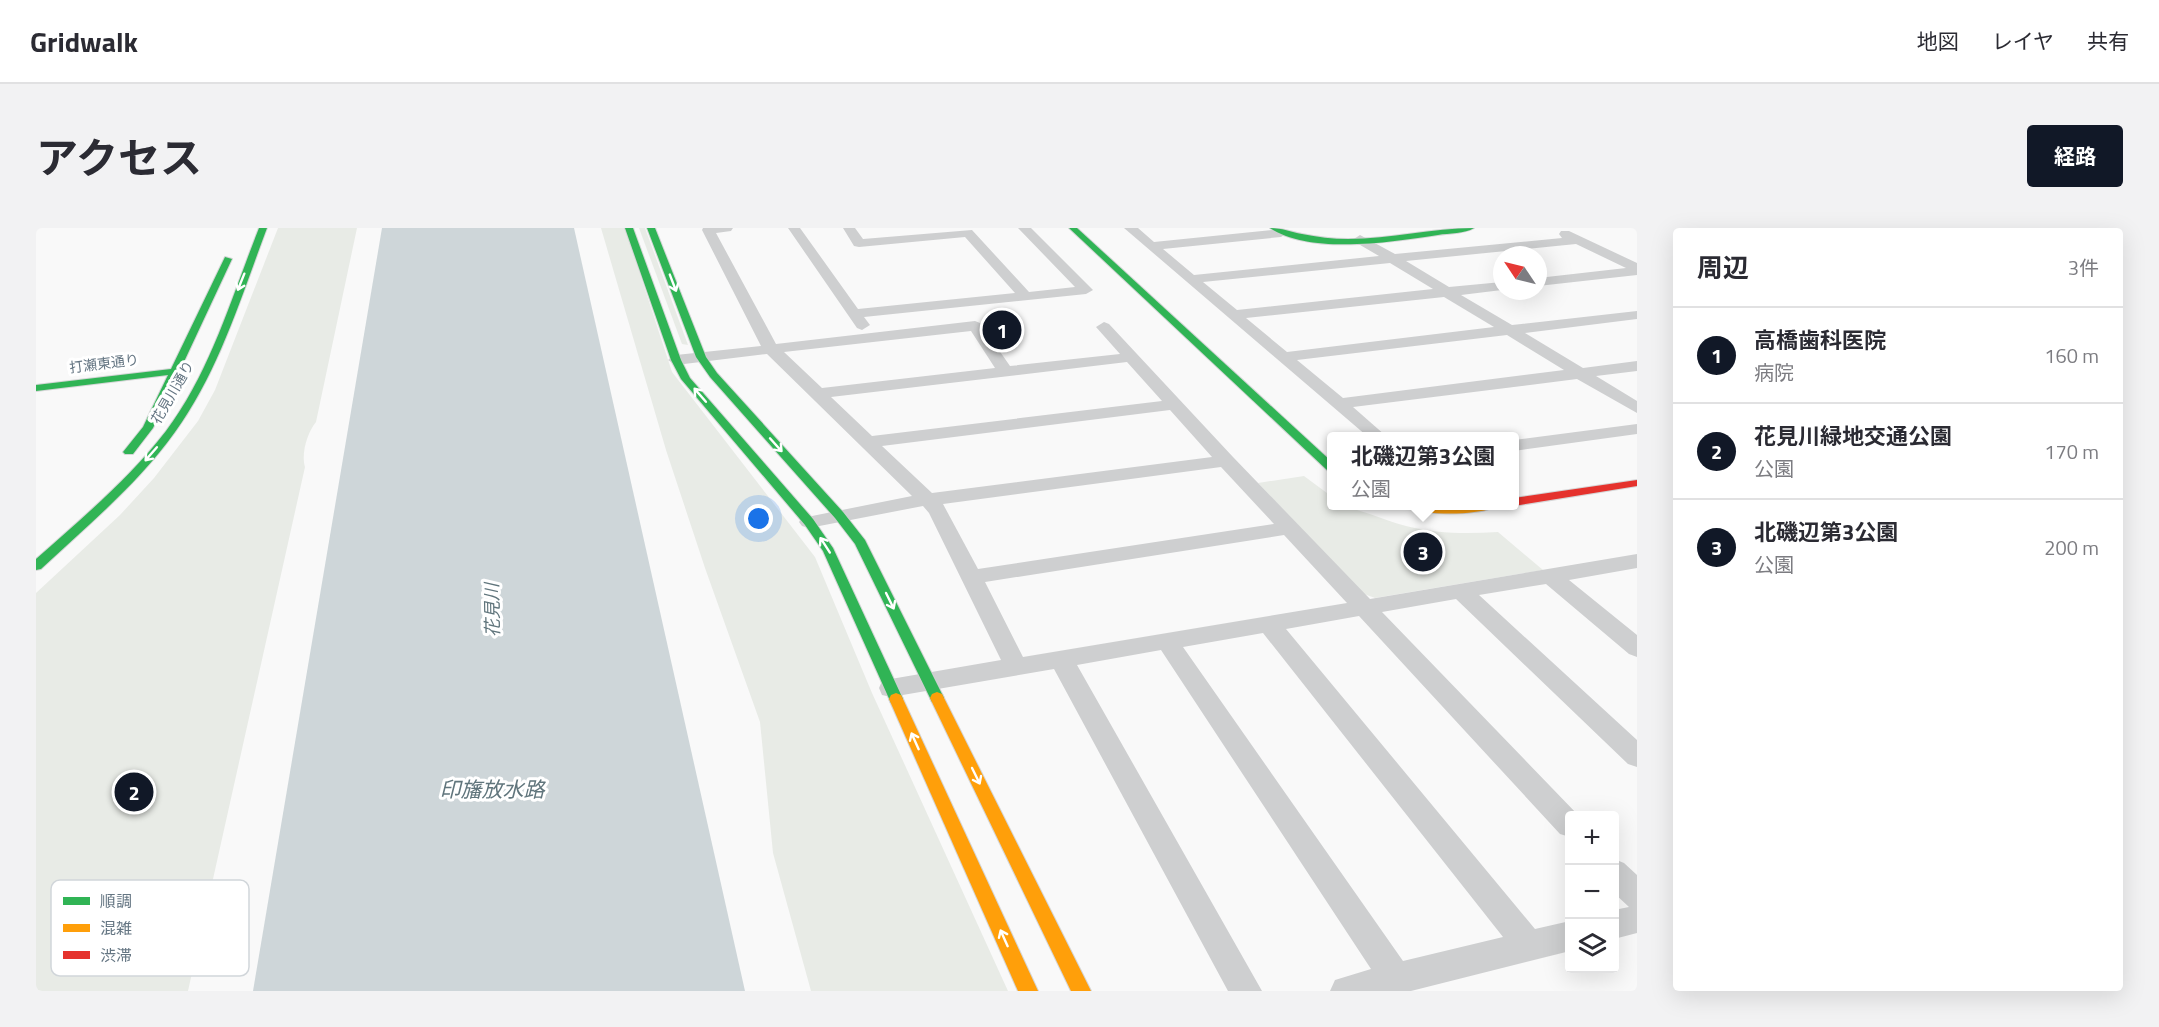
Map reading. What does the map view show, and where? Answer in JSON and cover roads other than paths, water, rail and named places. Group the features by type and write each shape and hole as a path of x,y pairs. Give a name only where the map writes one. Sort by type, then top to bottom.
{"street":[{"name":"花見川通り","path":"36,566 116,492 152,455 173,428 207,364 263,228"},
{"path":"629,228 676,360 686,379 809,522 829,551 1028,991"},
{"path":"651,228 701,357 712,375 839,515 861,543 1081,991"},
{"path":"727,228 708,230 771,349 938,510 1016,667"},
{"path":"794,228 871,338"},
{"path":"849,228 859,243 968,233 1025,296"},
{"path":"854,314 1086,290 1024,228"},
{"path":"1073,228 1327,464"},
{"path":"1130,228 1372,432"},
{"path":"1151,246 1277,230 1321,241 1470,228"},
{"path":"1553,228 1637,269"},
{"path":"1360,239 1637,408"},
{"path":"1191,279 1577,240"},
{"name":"花見川通り","path":"120,462 148,428 232,251"},
{"path":"1547,281 1637,269"},
{"path":"1234,315 1493,287"},
{"path":"1283,357 1637,315"},
{"path":"676,360 975,326 1006,372"},
{"path":"1104,327 1565,821"},
{"path":"817,394 1131,357"},
{"path":"1339,404 1637,366"},
{"name":"打瀬東通り","path":"36,388 176,371"},
{"path":"869,442 1175,404"},
{"path":"1519,445 1637,429"},
{"path":"809,522 929,500 1226,460"},
{"path":"1519,501 1637,483"},
{"path":"1440,510 1461,510"},
{"path":"971,577 1290,528"},
{"path":"891,688 1637,561"},
{"path":"1551,576 1637,648"},
{"path":"1461,591 1637,756"},
{"path":"1269,624 1529,946"},
{"path":"1167,641 1396,979"},
{"path":"1061,659 1246,991"},
{"path":"1619,877 1637,896"},
{"path":"1619,924 1637,919"},
{"path":"1346,991 1565,937"}],"water":[{"name":"印旛放水路","path":"382,228 574,228 745,991 253,991"}],"place":[{"name":"高橋歯科医院","path":"1002,330"},
{"name":"北磯辺第3公園","path":"1423,552"},
{"name":"花見川緑地交通公園","path":"134,792"}],"water label":[{"name":"花見川","path":"492,610"}]}
